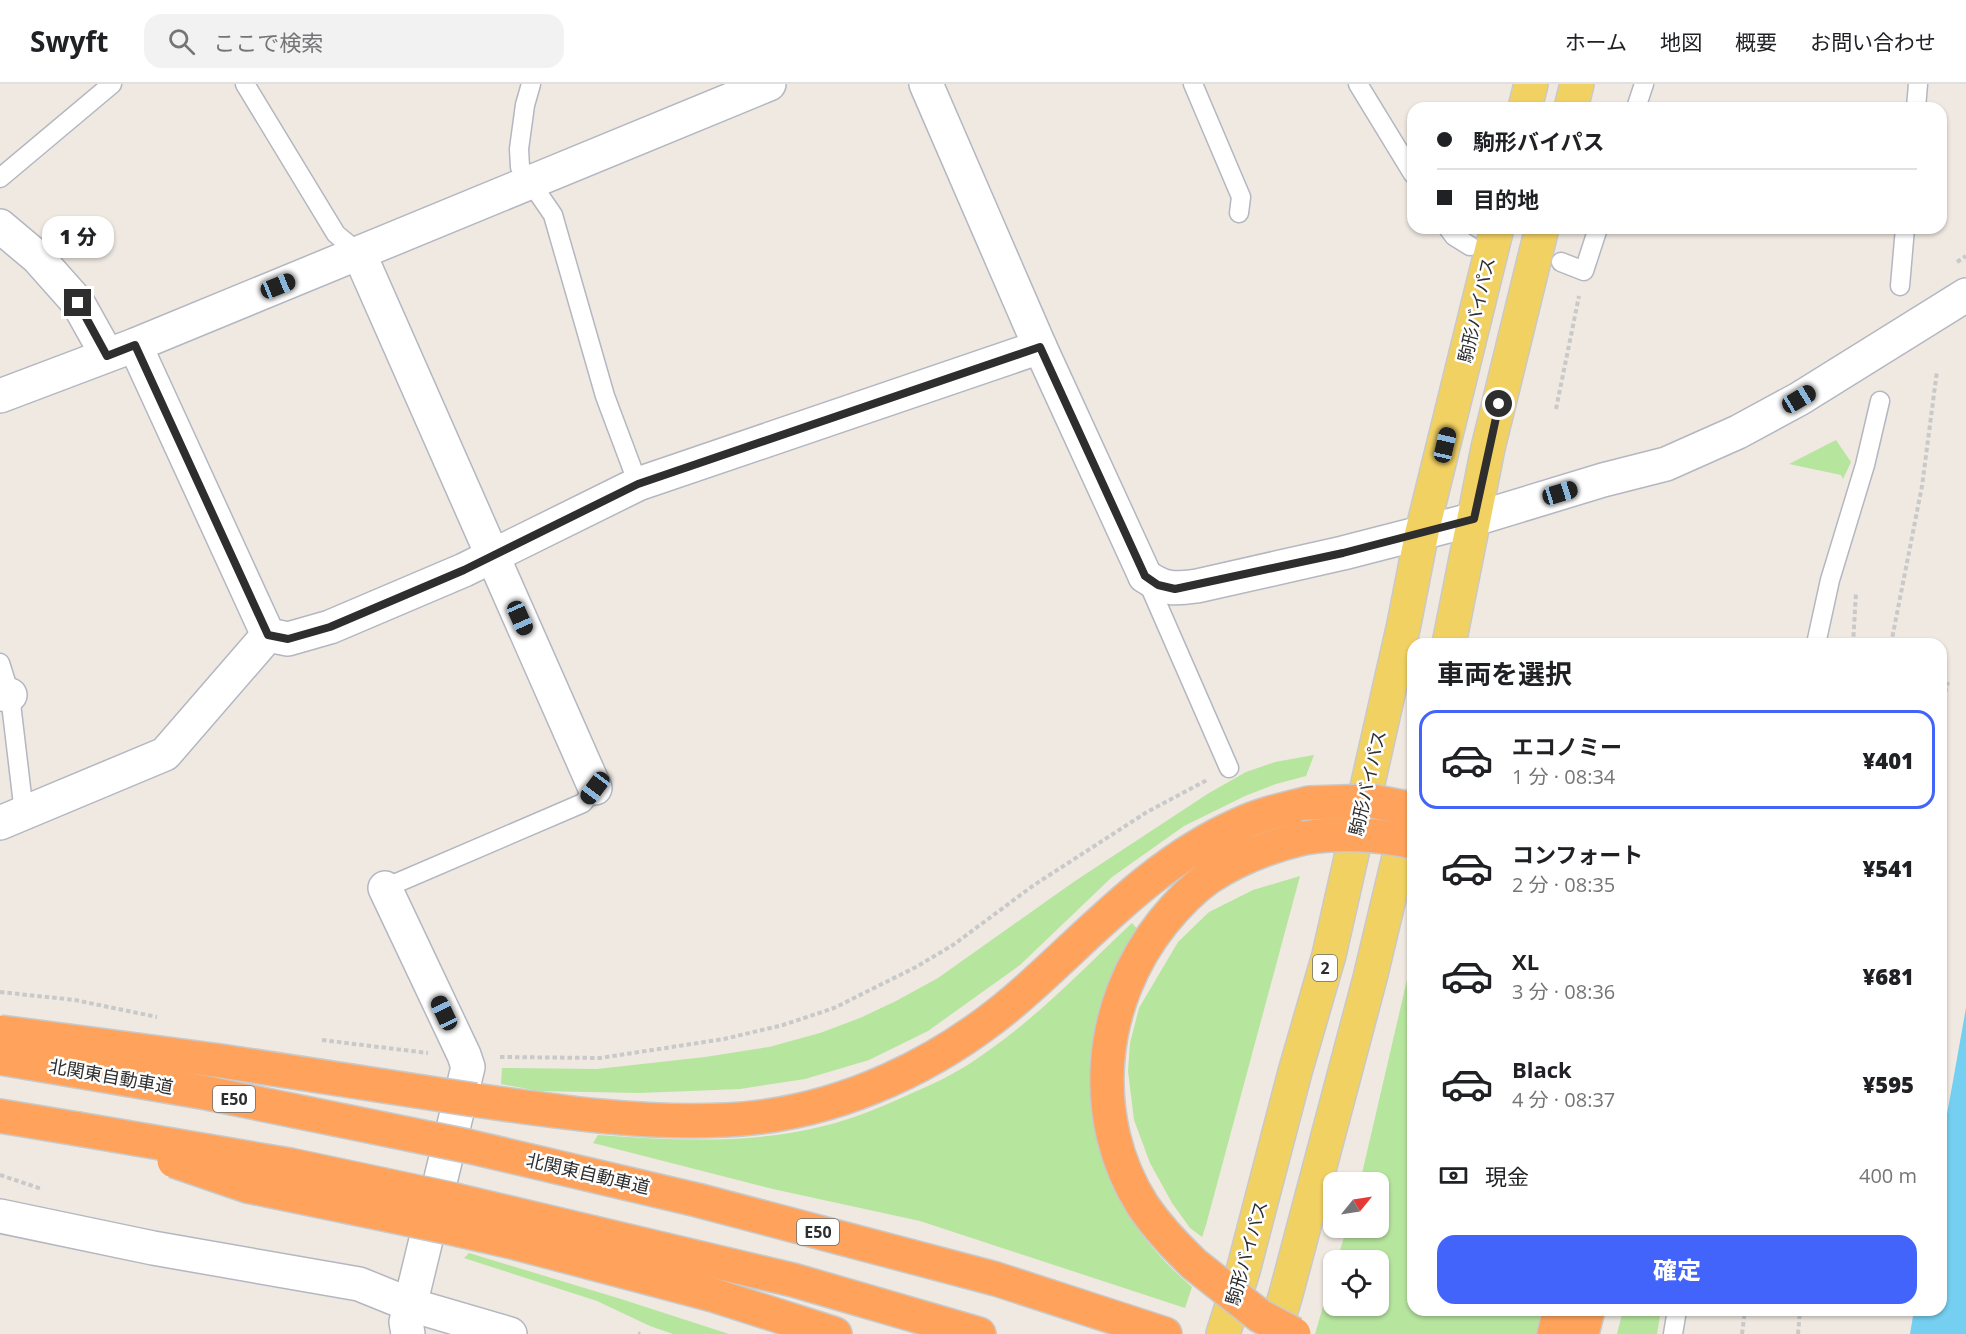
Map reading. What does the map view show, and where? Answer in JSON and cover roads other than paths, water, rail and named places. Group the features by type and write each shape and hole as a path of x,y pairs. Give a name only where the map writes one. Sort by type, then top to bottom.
{"highway":[{"path":"0,1032 220,1061 576,1115 656,1121 728,1120 788,1112 838,1100 886,1081 933,1059 981,1029 1133,892 1210,839 1238,825 1269,813 1309,803 1371,801 1407,808"},
{"path":"1294,1334 1260,1316 1194,1264 1165,1236 1143,1205 1126,1171 1113,1134 1106,1090 1107,1047 1116,1008 1131,973 1150,939 1178,903 1208,878 1243,858 1273,845 1304,838 1335,833 1362,834 1407,841"},
{"name":"北関東自動車道","path":"0,1058 207,1093 467,1146 697,1200 996,1279 1165,1334"},
{"path":"0,1116 290,1165 451,1214 793,1280 979,1334"},
{"path":"451,1214 516,1243 713,1294 835,1334"},
{"path":"1554,1334 1558,1316"},
{"path":"1582,1334 1586,1316"}],"main road":[{"path":"1527,102 1531,84"},
{"path":"1572,102 1577,84"},
{"name":"駒形バイパス","path":"1224,1334 1329,955 1404,624 1422,532 1496,234"},
{"path":"1450,638 1488,448 1541,234"},
{"path":"1274,1334 1370,978 1407,823"}],"street":[{"path":"0,396 121,350 769,84"},
{"path":"926,84 1040,347 1145,576 1158,585 1175,589 1343,553 1474,519 1603,480 1666,464 1718,441 1809,393 1958,299"},
{"path":"0,226 38,258 121,350 268,635"},
{"path":"359,253 595,788"},
{"path":"268,635 288,639 330,627 464,570 492,554 516,545 638,484 1040,347"},
{"path":"12,818 165,754 268,635"},
{"path":"385,888 464,1054 468,1067 409,1319"},
{"path":"0,1216 153,1248 359,1284 409,1319 510,1334"}],"lane":[{"path":"0,178 112,84"},
{"path":"245,84 336,234 359,253"},
{"path":"531,84 525,105 519,149 520,167 554,215 605,396 638,484"},
{"path":"1193,84 1240,197 1239,213"},
{"path":"1358,84 1407,164"},
{"path":"1638,102 1644,84"},
{"path":"1916,102 1918,84"},
{"path":"1452,234 1470,246"},
{"path":"1562,262 1584,272 1596,234"},
{"path":"1900,286 1904,234"},
{"path":"1817,638 1830,580 1865,465 1880,401"},
{"path":"1145,576 1229,768"},
{"path":"0,663 5,695 12,818"},
{"path":"385,888 583,803 595,788"},
{"path":"1672,1334 1676,1316"}],"water":[{"path":"1966,1008 1966,1334 1910,1334 1913,1316 1947,1316 1947,1114"}]}
